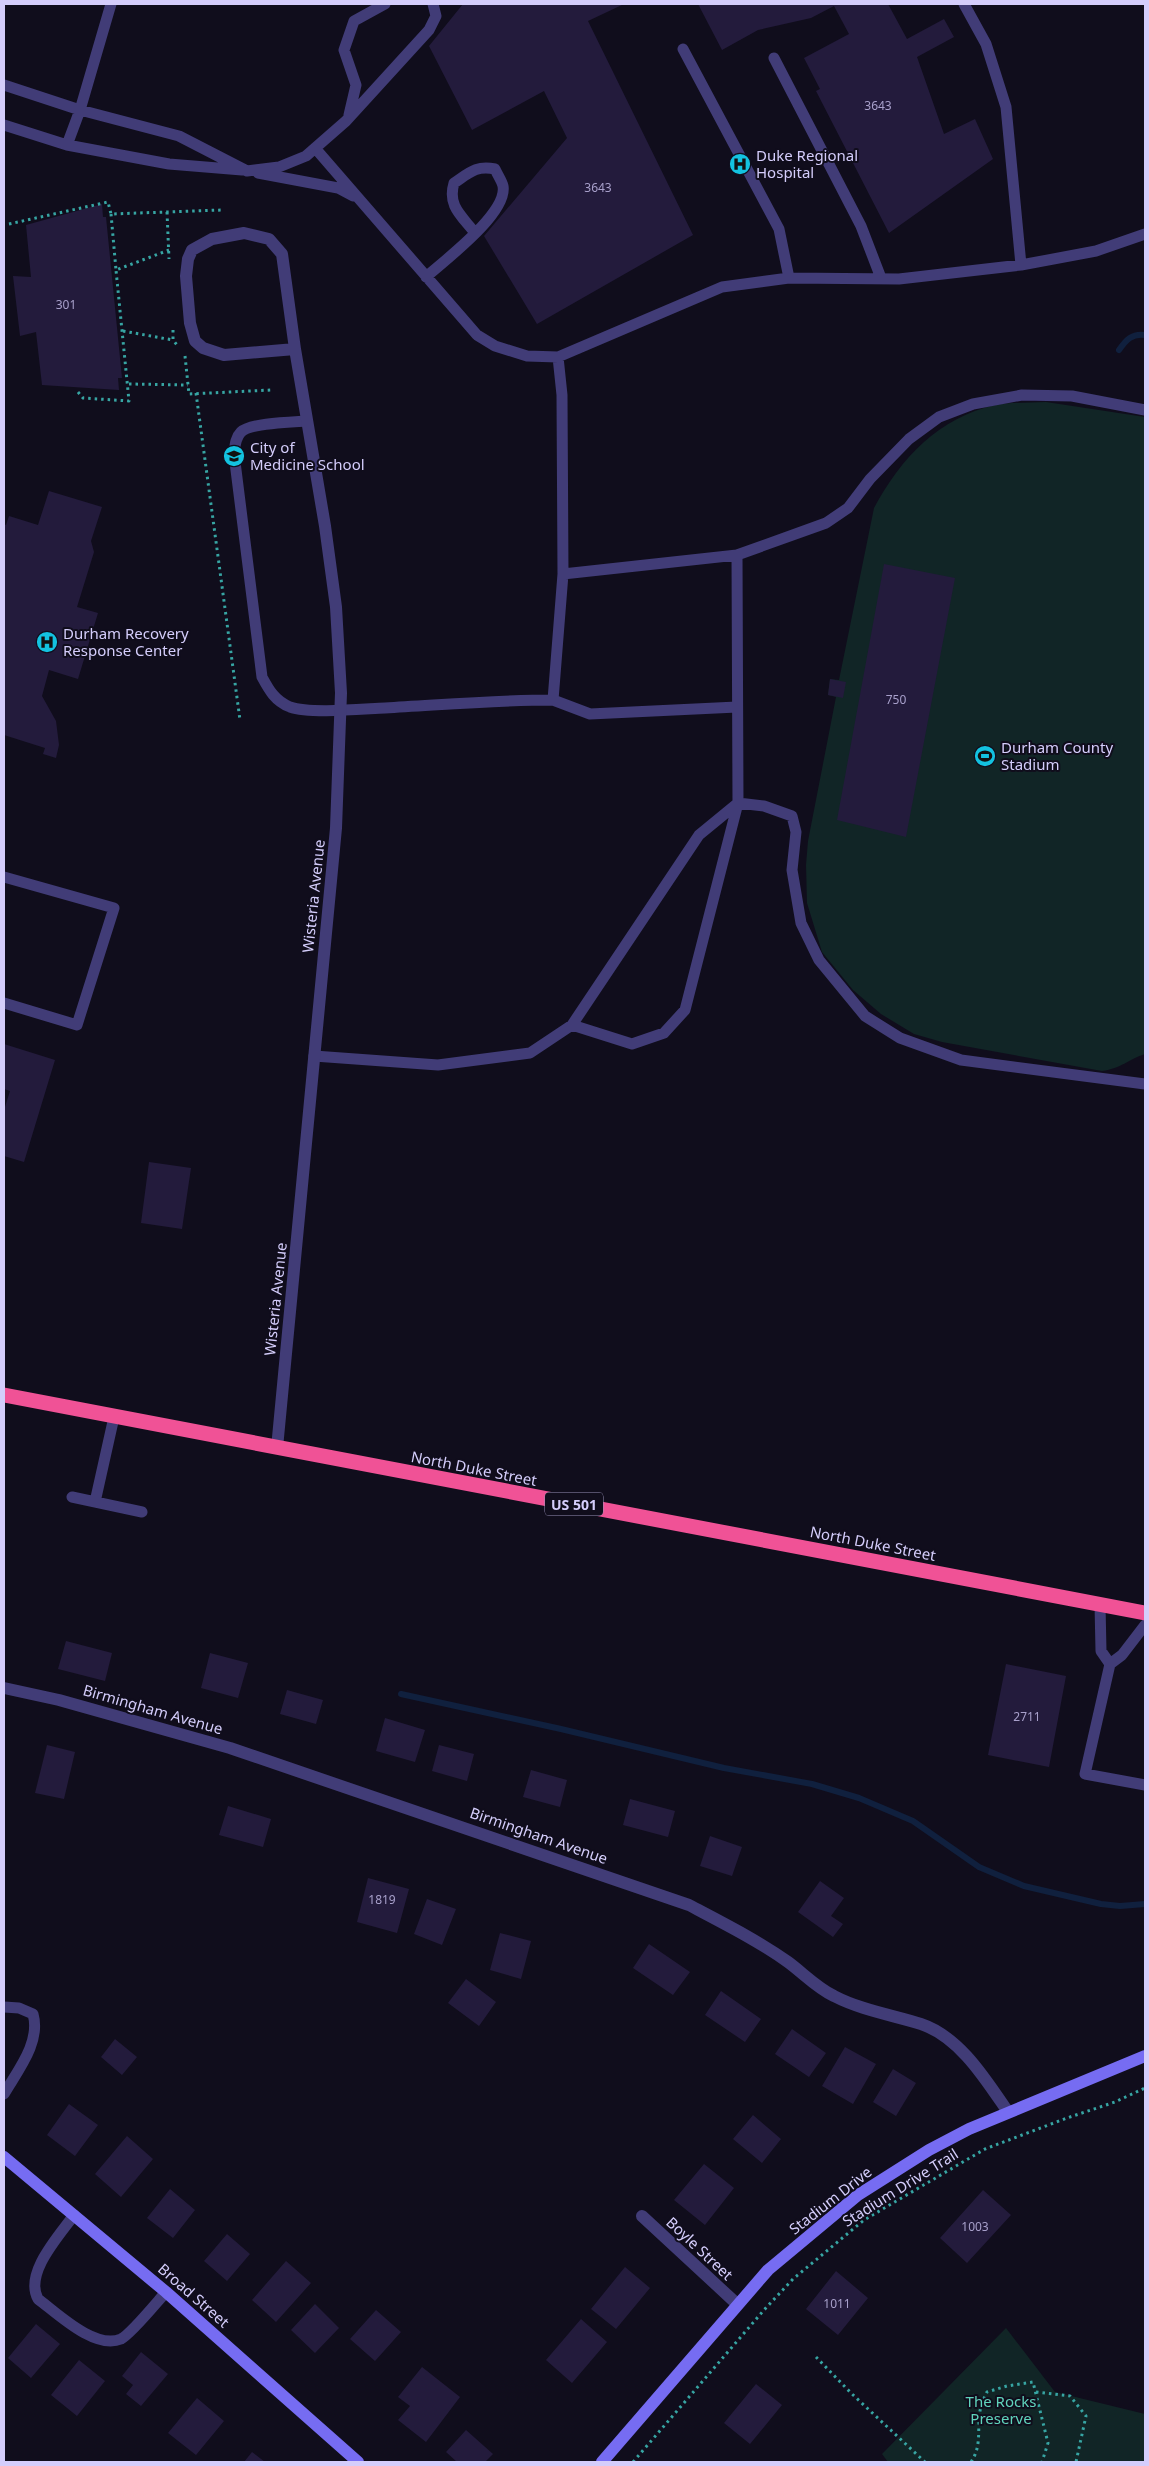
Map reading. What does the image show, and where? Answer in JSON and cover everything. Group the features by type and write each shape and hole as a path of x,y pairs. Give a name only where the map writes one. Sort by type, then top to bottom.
{"highway":[{"name":"North Duke Street","path":"4,1395 1145,1612"}],"street":[{"name":"Wisteria Avenue","path":"277,1448 336,828 340,711 336,607 325,526 295,349 284,263 280,248 275,243 261,236 231,234 204,242 192,250 188,259 186,276 190,323 195,342 203,348 224,356 295,349"},
{"name":"Birmingham Avenue","path":"4,1688 59,1700 230,1748 689,1905 753,1938 832,1996 938,2032 953,2044 985,2079 1008,2112"},
{"name":"Stadium Drive","path":"602,2462 768,2270 858,2195 929,2150 969,2129 1145,2056"},
{"name":"Broad Street","path":"4,2157 166,2292 358,2462"},
{"name":"Boyle Street","path":"642,2216 737,2304"}],"lane":[{"path":"68,145 111,4"},
{"path":"346,121 352,107 356,85 344,50 354,21 385,4"},
{"path":"4,85 80,110 179,136 247,171 279,167 306,156 346,121 429,30 436,16 433,4"},
{"path":"964,4 986,44 1006,107 1022,265"},
{"path":"684,49 779,229 789,278"},
{"path":"774,58 861,226 882,278"},
{"path":"4,125 68,145 169,164 247,171 338,188 360,199"},
{"path":"315,148 478,335 495,346 527,356 558,357 722,287 789,278 899,279 1022,265 1096,251 1145,234"},
{"path":"426,277 475,233 496,211 502,198 504,186 495,169 483,166 454,183 450,194 453,205 475,233"},
{"path":"553,700 563,574 562,395 558,357"},
{"path":"563,574 737,555 826,523 848,508 870,480 909,439 940,417 973,404 1022,394 1072,396 1145,410"},
{"path":"306,421 255,426 242,430 236,440 235,463 262,677 270,692 278,701 291,708 340,711 512,700 553,700 590,714 737,707"},
{"path":"572,1025 632,1044 664,1033 685,1010 738,803 737,555"},
{"path":"314,1056 438,1066 530,1053 572,1025 700,835 738,803 764,806 792,816 796,832 792,870 801,923 819,960 865,1016 900,1038 961,1060 1145,1084"},
{"path":"4,877 114,908 77,1025 4,1003"},
{"path":"94,1502 114,1417"},
{"path":"72,1497 142,1512"},
{"path":"1100,1604 1101,1651 1110,1664"},
{"path":"1145,1625 1122,1655 1110,1664 1085,1774 1145,1785"},
{"path":"4,2007 19,2008 33,2014 37,2028 30,2050 4,2094"},
{"path":"74,2215 35,2274 33,2290 38,2299 90,2337 108,2342 122,2338 166,2292"}],"path":[{"path":"9,224 108,202 111,214 129,401 84,398 78,392"},
{"path":"111,214 222,210"},
{"path":"116,270 169,250"},
{"path":"123,331 173,340"},
{"path":"128,384 188,385"},
{"path":"196,393 240,720"},
{"name":"Stadium Drive Trail","path":"633,2462 793,2279 864,2220 985,2149 1115,2102 1145,2088"},
{"path":"816,2356 852,2394 925,2462"},
{"path":"970,2462 976,2454 980,2433 980,2411 987,2392 1007,2386 1033,2382 1048,2443 1042,2462"},
{"path":"1036,2392 1070,2396 1086,2416 1076,2462"}],"green space":[{"name":"Durham County Stadium","path":"1046,402 1145,417 1145,1054 1115,1068 1102,1071 942,1042 914,1034 881,1014 853,990 822,952 807,903 806,865 808,841 836,697 828,695 830,679 839,680 874,508 896,472 924,442 939,430 957,419 996,405"},
{"name":"The Rocks Preserve","path":"1006,2328 1055,2392 1145,2414 1145,2462 888,2462 882,2454"}],"building":[{"path":"463,4 624,4 588,21 693,235 537,324 484,236 567,138 544,91 472,130 429,46"},
{"path":"698,4 888,4 907,39 944,19 954,37 917,57 944,134 975,119 993,159 889,233 816,91 820,89 804,58 849,34 834,6 811,18 758,30 722,50"},
{"path":"102,204 103,217 106,217 122,378 118,378 119,390 42,385 36,332 20,336 13,276 31,277 26,225"},
{"name":"Durham Recovery Response Center","path":"49,491 102,507 91,541 94,552 77,607 98,613 78,679 49,670 42,696 56,721 59,745 56,758 43,754 45,748 4,735 4,524 6,525 9,516 38,525"},
{"path":"884,564 955,578 906,837 837,820"},
{"path":"830,679 846,682 843,698 828,695"},
{"path":"4,1044 55,1060 24,1162 4,1156 4,1110 10,1091 4,1089"},
{"path":"149,1162 191,1168 182,1229 141,1223"},
{"path":"66,1641 112,1653 105,1681 58,1669"},
{"path":"210,1653 248,1663 238,1698 201,1688"},
{"path":"1006,1664 1066,1676 1049,1767 988,1755"},
{"path":"287,1690 323,1700 316,1724 280,1714"},
{"path":"385,1718 425,1730 415,1762 376,1751"},
{"path":"47,1745 75,1752 64,1799 35,1793"},
{"path":"439,1745 474,1754 467,1781 432,1771"},
{"path":"531,1770 567,1780 560,1807 523,1797"},
{"path":"630,1799 675,1811 668,1837 623,1825"},
{"path":"228,1806 271,1819 263,1847 219,1835"},
{"path":"710,1836 742,1847 732,1876 700,1866"},
{"path":"368,1878 409,1889 397,1933 357,1922"},
{"path":"820,1881 844,1898 831,1916 843,1924 833,1937 798,1912"},
{"path":"427,1899 456,1909 442,1945 414,1934"},
{"path":"500,1933 531,1941 521,1979 490,1970"},
{"path":"649,1944 690,1972 673,1995 633,1968"},
{"path":"466,1979 496,2002 479,2026 448,2003"},
{"path":"721,1991 761,2019 745,2042 705,2015"},
{"path":"792,2029 826,2053 809,2077 775,2054"},
{"path":"115,2039 137,2057 122,2075 101,2057"},
{"path":"845,2047 876,2064 853,2104 822,2086"},
{"path":"893,2069 916,2083 896,2116 873,2102"},
{"path":"69,2104 98,2125 75,2156 47,2135"},
{"path":"753,2115 781,2139 762,2163 733,2139"},
{"path":"127,2136 153,2159 121,2197 95,2174"},
{"path":"704,2164 734,2188 705,2225 674,2200"},
{"path":"170,2189 195,2210 173,2238 147,2218"},
{"path":"983,2190 1011,2215 967,2263 940,2238"},
{"path":"227,2234 250,2254 227,2281 204,2261"},
{"path":"286,2261 311,2283 276,2322 252,2300"},
{"path":"625,2267 650,2288 616,2329 591,2309"},
{"path":"836,2271 868,2298 838,2335 806,2309"},
{"path":"315,2304 339,2328 315,2353 291,2330"},
{"path":"376,2310 401,2332 375,2361 350,2339"},
{"path":"581,2319 607,2342 572,2383 546,2360"},
{"path":"36,2324 60,2344 31,2378 8,2358"},
{"path":"141,2352 168,2374 141,2406 126,2394 133,2385 122,2376"},
{"path":"79,2360 105,2381 77,2416 51,2395"},
{"path":"422,2367 460,2397 426,2442 398,2420 410,2406 398,2397"},
{"path":"756,2384 782,2405 750,2444 724,2423"},
{"path":"197,2398 224,2421 196,2455 168,2433"},
{"path":"466,2430 493,2454 485,2462 457,2462 446,2452"},
{"path":"252,2452 265,2462 244,2462"}],"waterway":[{"path":"1119,350 1130,338 1136,335 1145,335"},
{"path":"401,1694 561,1729 724,1768 812,1784 859,1798 913,1821 979,1867 1024,1886 1101,1904 1120,1906 1145,1904"}],"place":[{"name":"Duke Regional Hospital","path":"740,164"},
{"name":"City of Medicine School","path":"234,456"},
{"name":"Durham Recovery Response Center","path":"47,642"},
{"name":"Durham County Stadium","path":"985,756"}]}
